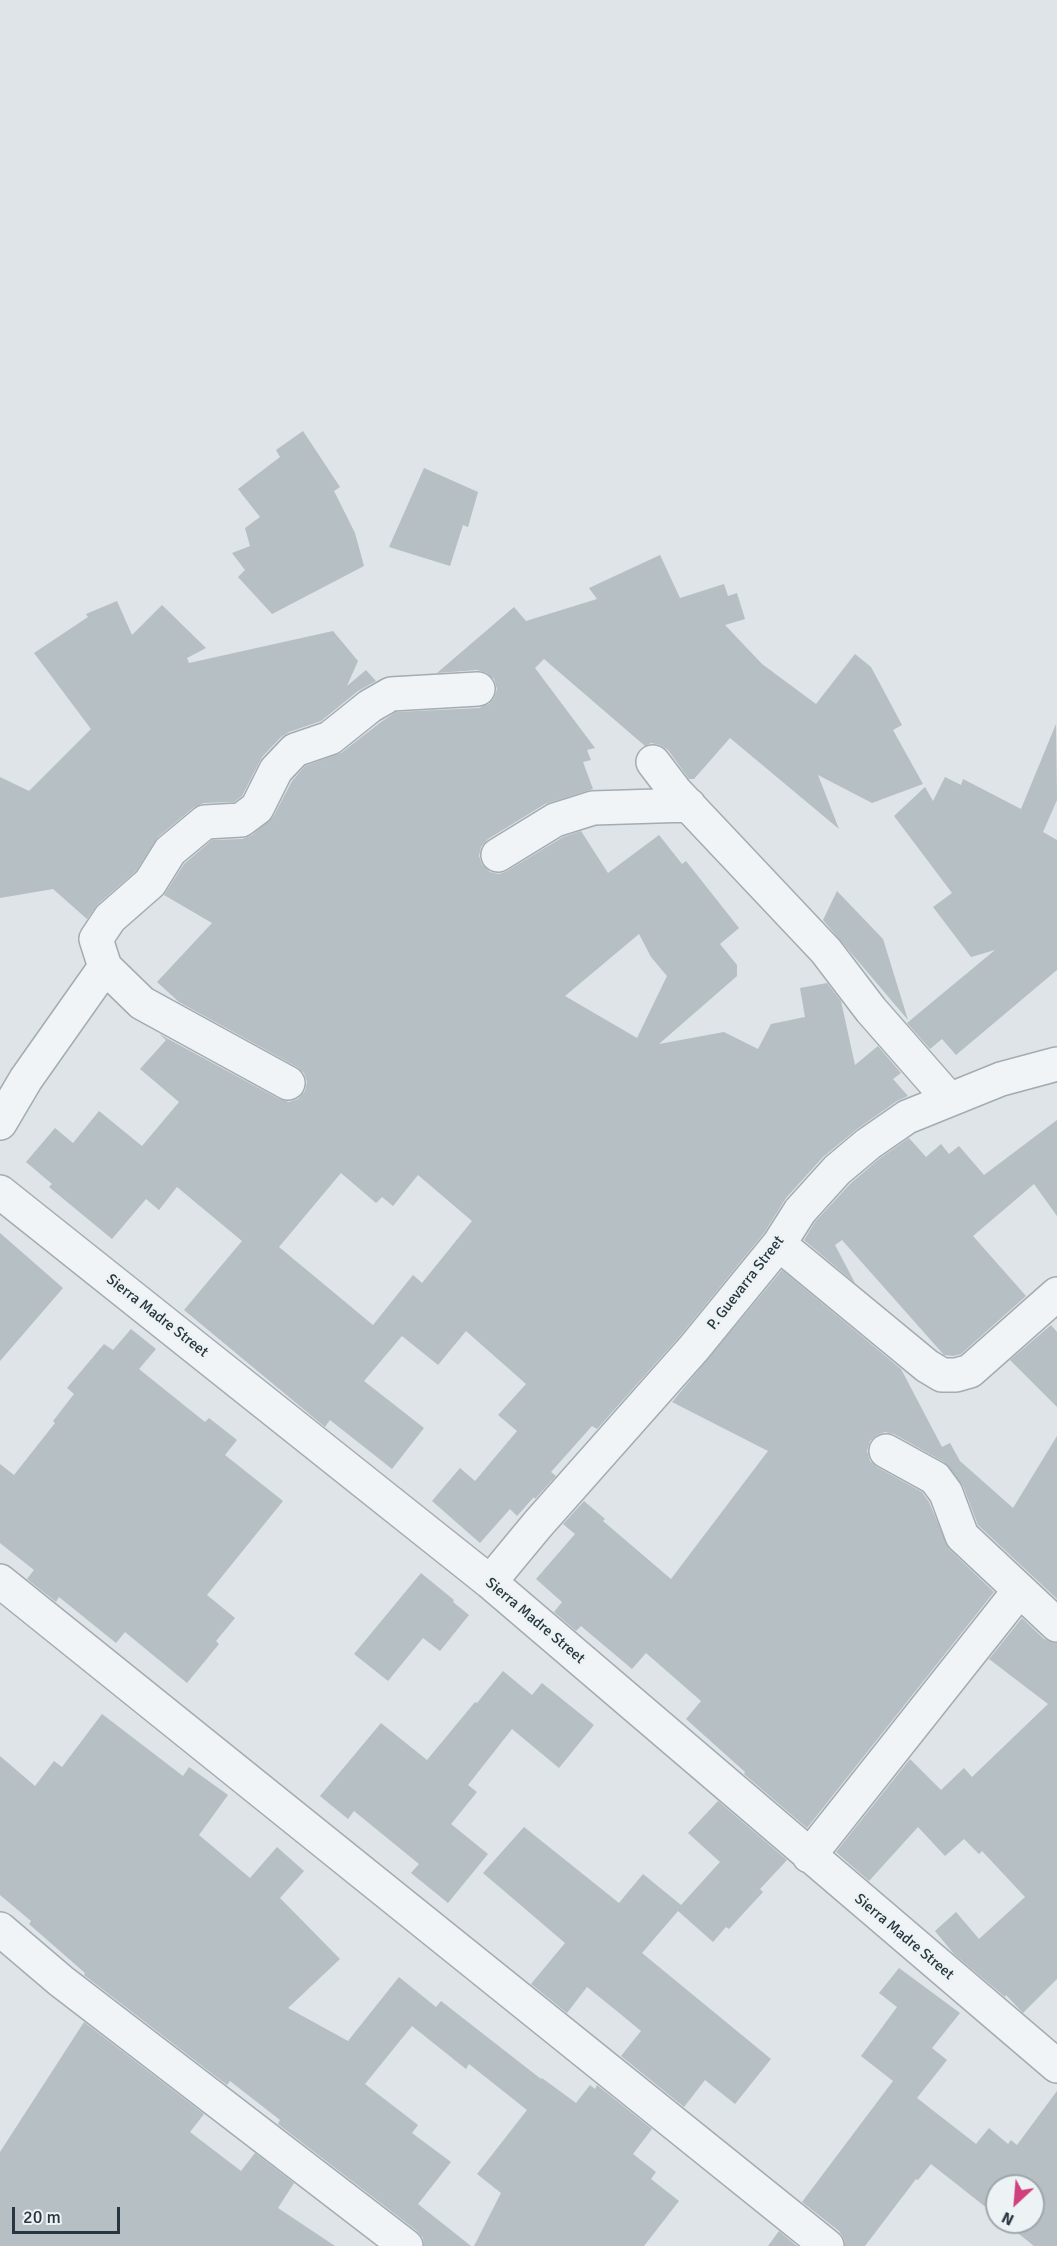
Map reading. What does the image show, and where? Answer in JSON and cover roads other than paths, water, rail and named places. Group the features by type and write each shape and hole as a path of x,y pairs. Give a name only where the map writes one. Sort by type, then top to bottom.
{"street":[{"path":"288,1083 142,1003 105,967 96,939 110,918 150,883 170,851 205,822 241,820 257,808 276,770 295,750 330,738 370,706 391,694 478,689"},
{"path":"653,762 675,791 826,951 871,1010 949,1099"},
{"path":"498,855 555,820 593,808 689,805"},
{"path":"0,1123 26,1079 105,967"},
{"name":"P. Guevarra Street","path":"490,1582 538,1524 694,1348 779,1244 800,1210 837,1170 868,1144 907,1117 1001,1079 1057,1064"},
{"name":"Sierra Madre Street","path":"0,1192 490,1582 1057,2066"},
{"path":"779,1244 927,1366 942,1374 956,1375 970,1371 1057,1294"},
{"path":"885,1451 935,1478 946,1493 962,1536 1057,1625"},
{"path":"0,1581 827,2246"},
{"path":"809,1856 1019,1591"},
{"path":"0,1929 60,1981 406,2246"}]}
